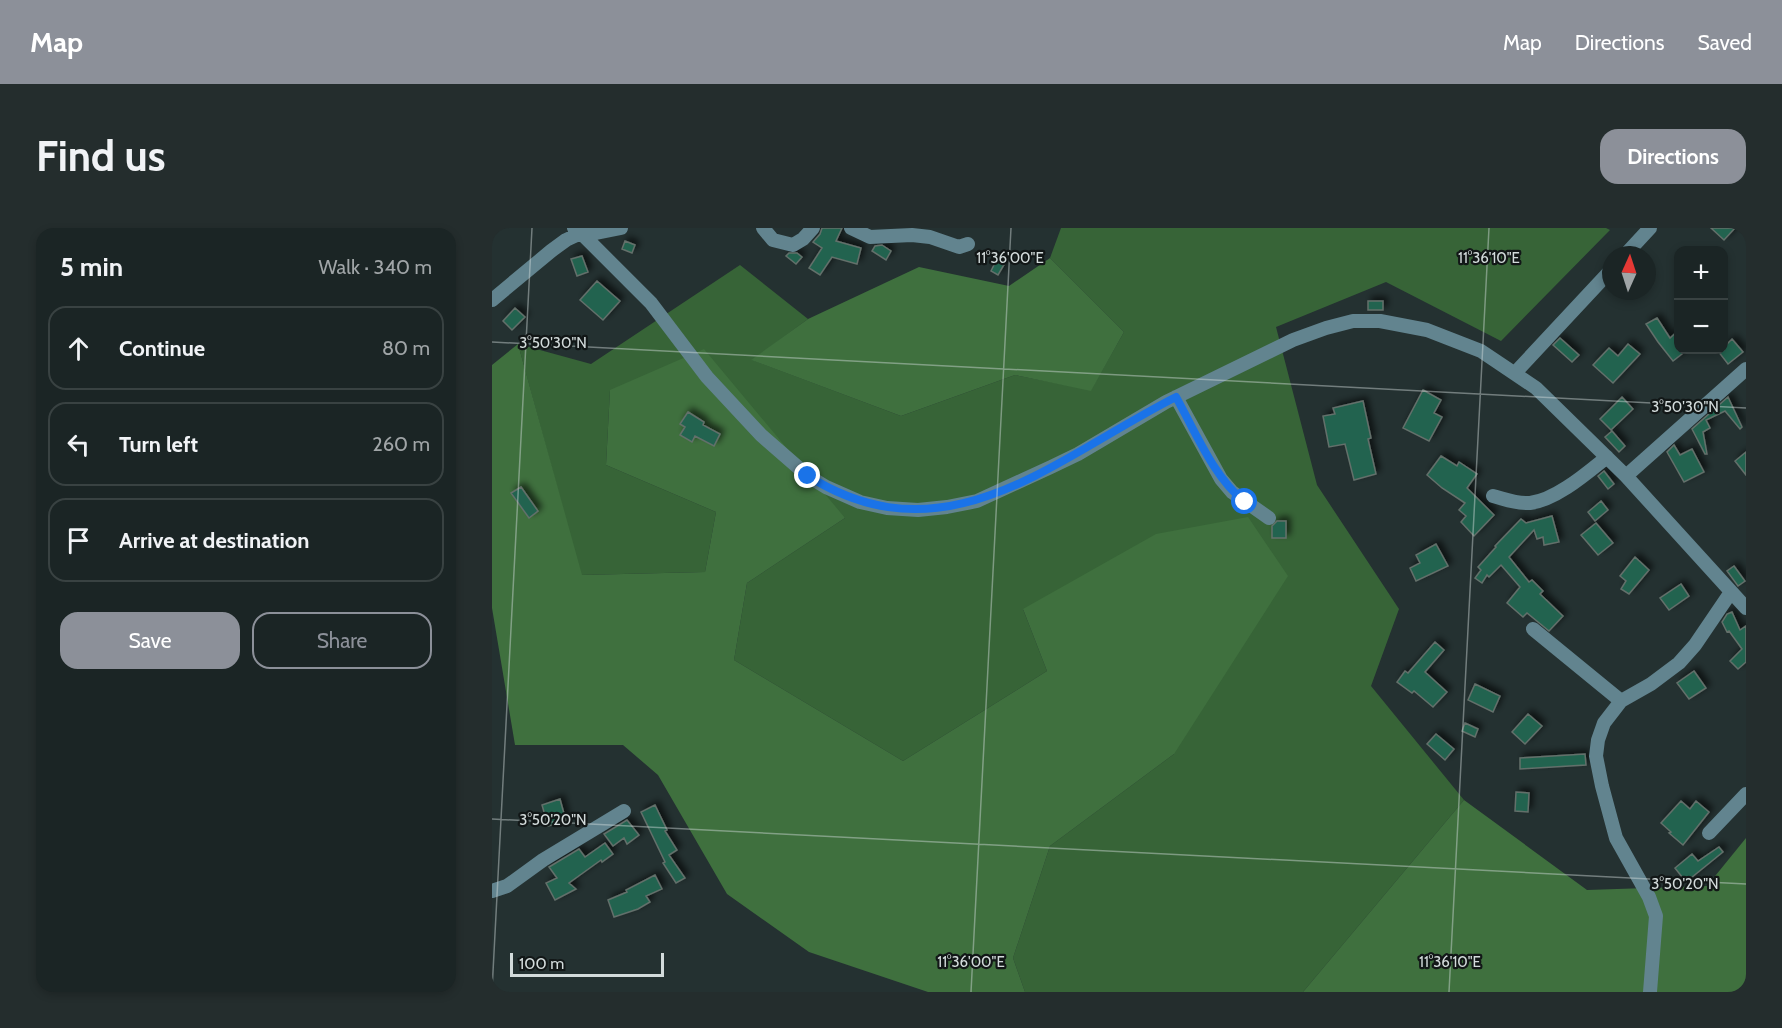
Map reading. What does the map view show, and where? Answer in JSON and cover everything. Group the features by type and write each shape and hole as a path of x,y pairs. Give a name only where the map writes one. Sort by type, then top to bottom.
{"street":[{"path":"492,300 577,230 602,233 621,228"},
{"path":"763,228 773,240 793,245 803,239 813,228"},
{"path":"851,228 870,237 912,235 930,237 959,247 968,244"},
{"path":"1633,246 1650,228"},
{"path":"577,230 651,303 707,377 761,435 808,476 860,502 887,508 918,510 977,501 1078,453 1176,397 1293,340 1353,321 1380,321 1427,330 1481,351 1536,388 1626,476 1746,608"},
{"path":"1515,373 1602,280"},
{"path":"1626,476 1746,369"},
{"path":"1176,397 1221,479 1232,492 1269,518"},
{"path":"1493,496 1519,503 1546,499 1579,479 1607,457"},
{"path":"1650,992 1656,916 1649,897 1616,838 1596,756 1598,740 1604,723 1621,700 1651,684 1679,663 1695,645 1731,592"},
{"path":"1533,629 1621,700"},
{"path":"1709,833 1746,794"},
{"path":"492,891 507,886 543,860 624,811"}],"green space":[{"path":"1061,228 1606,228 1610,230 1501,341 1386,282 1276,327 1317,485 1399,609 1371,686 1464,800 1303,992 1025,992 1013,958 1050,846 1174,754 1023,609 1047,671 903,761 734,660 747,583 845,518 610,390 606,465 716,512 705,572 581,575 518,344 591,364 740,265 808,319 752,360 901,416 1015,375 1091,390 1124,332 1050,258"},
{"path":"1050,258 1124,332 1091,391 1015,375 901,416 751,360 808,319 919,267 1009,286"},
{"path":"518,344 582,575 705,572 716,512 606,465 610,390 704,349 845,518 747,583 734,660 903,761 1047,671 1023,609 1156,534 1248,517 1288,576 1174,754 1050,846 1013,958 1025,992 928,992 809,952 727,894 658,775 623,745 515,745 492,608 492,365"},
{"path":"1464,800 1587,890 1707,886 1746,838 1746,992 1303,992"}],"building":[{"path":"822,228 842,228 836,241 861,248 857,264 832,257 820,275 809,268 822,248 813,242"},
{"path":"1711,228 1735,228 1724,240"},
{"path":"625,241 635,245 632,253 622,249"},
{"path":"882,245 891,251 886,260 872,251 875,246"},
{"path":"789,253 797,253 802,257 796,264 786,256"},
{"path":"582,256 588,272 577,276 571,259"},
{"path":"997,259 1005,263 998,275 991,271"},
{"path":"597,281 620,301 603,320 580,300"},
{"path":"1368,301 1383,301 1383,310 1368,310"},
{"path":"515,308 525,317 512,330 503,321"},
{"path":"1657,318 1670,338 1674,334 1674,354 1682,354 1673,361 1646,324"},
{"path":"1560,338 1579,355 1572,362 1553,345"},
{"path":"1732,339 1743,352 1728,364 1720,354 1728,354 1728,343"},
{"path":"1628,344 1640,354 1613,383 1593,365 1609,348 1618,356"},
{"path":"1423,390 1441,400 1434,413 1442,417 1429,441 1403,428"},
{"path":"1622,397 1633,409 1611,430 1600,419"},
{"path":"1728,397 1742,427 1740,429 1725,411 1706,420 1710,428 1703,432 1707,454 1705,454 1692,429"},
{"path":"1363,401 1376,474 1354,480 1345,444 1329,447 1323,416 1335,414 1333,408"},
{"path":"688,412 704,422 703,425 720,434 714,446 695,436 692,442 680,435 685,427 680,424"},
{"path":"1612,431 1625,446 1619,452 1605,437"},
{"path":"1674,445 1680,455 1692,449 1704,472 1684,482 1667,452"},
{"path":"1746,452 1746,475 1735,461"},
{"path":"1441,456 1457,466 1459,462 1477,474 1467,488 1494,515 1474,536 1461,522 1466,516 1459,510 1465,503 1427,475"},
{"path":"1604,471 1614,484 1608,489 1598,476"},
{"path":"521,487 538,511 529,518 511,493"},
{"path":"1601,501 1608,510 1595,521 1588,512"},
{"path":"1552,516 1559,542 1544,545 1543,537 1537,539 1534,530 1509,557 1529,582 1532,580 1543,591 1540,594 1563,616 1549,631 1527,613 1523,617 1507,603 1520,587 1501,565 1489,577 1487,575 1482,583 1475,578 1481,570 1478,567 1521,519 1526,523"},
{"path":"1277,521 1286,521 1286,538 1272,538 1272,526"},
{"path":"1596,523 1613,543 1598,555 1581,535"},
{"path":"1436,544 1448,566 1416,581 1410,568 1420,563 1416,555"},
{"path":"1635,557 1649,570 1629,594 1621,589 1626,581 1620,576"},
{"path":"1734,566 1745,581 1738,586 1727,571"},
{"path":"1681,584 1689,596 1669,610 1660,598"},
{"path":"1732,612 1740,630 1746,626 1746,662 1738,669 1730,661 1742,649 1729,631 1727,632 1722,622 1727,614"},
{"path":"1435,642 1444,650 1425,672 1447,692 1433,707 1414,691 1412,693 1397,682"},
{"path":"1694,671 1706,688 1689,699 1677,683"},
{"path":"1475,684 1500,696 1493,712 1468,700"},
{"path":"1528,714 1542,726 1525,744 1512,732"},
{"path":"1465,723 1478,729 1475,737 1462,731"},
{"path":"1436,734 1454,749 1445,760 1427,744"},
{"path":"1585,754 1586,765 1520,769 1520,758"},
{"path":"1516,792 1529,793 1528,812 1515,811"},
{"path":"560,799 566,821 548,826 542,805"},
{"path":"1681,801 1690,809 1696,801 1709,812 1683,845 1661,823"},
{"path":"655,805 667,830 665,831 677,850 669,855 685,878 676,883 663,863 665,862 641,812"},
{"path":"627,820 639,835 627,844 624,838 613,846 604,834"},
{"path":"605,843 613,854 569,883 576,889 555,900 546,883 557,878 549,867 579,849 585,857"},
{"path":"1719,847 1723,852 1686,882 1675,868 1692,854 1698,861"},
{"path":"655,875 662,889 646,896 650,902 638,909 614,917 608,900 627,892 626,890"}],"route":[{"path":"808,476 844,496 887,508 918,510 977,501 1078,453 1176,397 1221,479 1245,502"}]}
